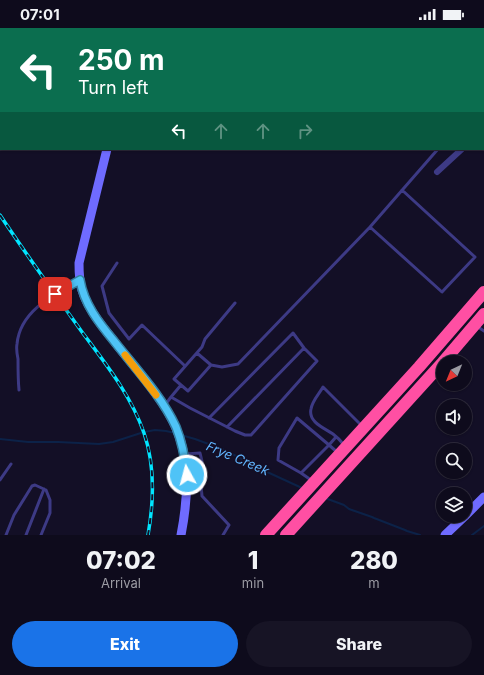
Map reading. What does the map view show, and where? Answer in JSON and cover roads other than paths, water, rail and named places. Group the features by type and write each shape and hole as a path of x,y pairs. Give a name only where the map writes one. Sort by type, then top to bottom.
{"highway":[{"path":"266,535 419,367 484,292"},
{"path":"450,355 479,328 484,314"},
{"path":"286,535 436,370"}],"street":[{"path":"107,150 80,256 80,280 89,305 99,322 148,383 176,427 184,455 187,475 187,492 181,535"},
{"path":"437,172 461,150"},
{"path":"472,509 484,497"},
{"path":"445,535 458,523"}],"lane":[{"path":"196,353 211,365 222,367 238,364 370,227 437,150"},
{"path":"370,227 442,292 475,257 402,190"},
{"path":"117,263 102,286 109,313 129,339 142,325 185,366"},
{"path":"19,390 17,344 21,328 31,313 39,306 55,294 80,280"},
{"path":"211,365 188,391 174,379 202,347 205,339 235,303"},
{"path":"171,397 209,418 227,427 245,435 251,435 317,361 304,348 293,333 209,418"},
{"path":"227,427 304,348"},
{"path":"164,406 181,385"},
{"path":"343,451 336,437 322,428 311,416 310,410 312,404 322,387 374,438"},
{"path":"314,482 278,460 279,448 297,418 329,445 343,451"},
{"path":"301,473 336,437"},
{"path":"184,455 200,453 202,461 200,475 202,496 229,525 223,535"},
{"path":"0,480 11,464"},
{"path":"6,535 14,515 32,486 35,485 46,490 50,500 50,513 41,535"},
{"path":"26,535 44,489"}],"waterway":[{"name":"Frye Creek","path":"0,439 28,442 99,444 113,442 155,430 175,433"},
{"name":"Frye Creek","path":"181,435 222,449 302,488"},
{"name":"Frye Creek","path":"325,498 344,505 349,509 420,535"},
{"name":"Frye Creek","path":"472,535 484,526"}],"railway":[{"path":"0,215 117,380 139,419 148,445 152,470 152,496 148,535"}]}
